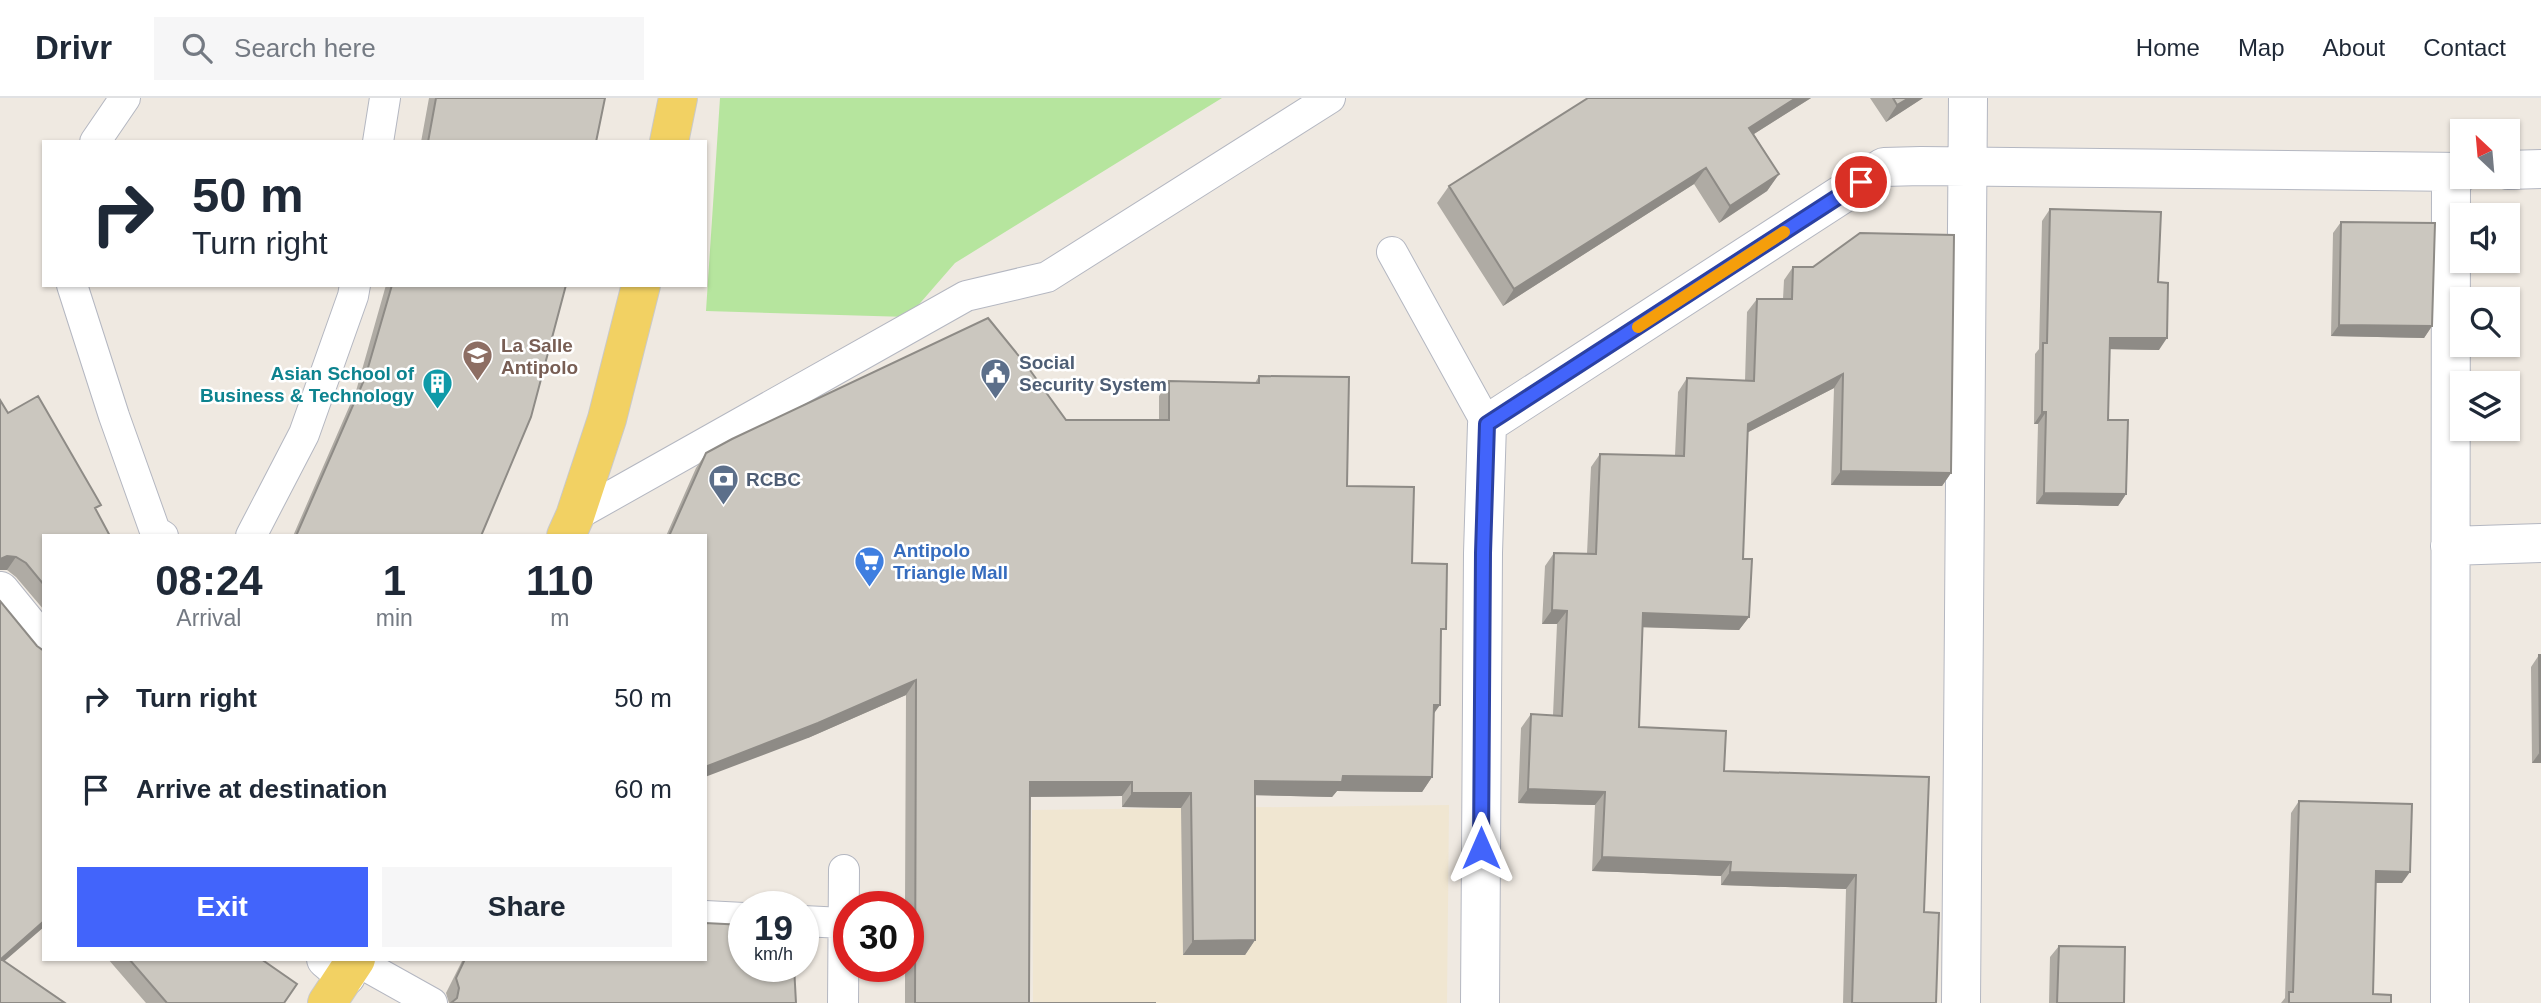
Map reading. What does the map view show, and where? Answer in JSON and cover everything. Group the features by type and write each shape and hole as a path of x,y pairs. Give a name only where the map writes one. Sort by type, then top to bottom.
{"main road":[{"path":"669,140 678,98"},
{"path":"571,526 607,419 640,287"}],"street":[{"path":"1961,1003 1968,98"},
{"path":"1480,1003 1483,553 1487,424 1884,167 2450,172"},
{"path":"2520,170 2541,169"},
{"path":"2450,1003 2450,546 2456,189"},
{"path":"2450,546 2541,543"},
{"path":"0,591 42,643"}],"lane":[{"path":"96,140 125,98"},
{"path":"378,140 385,98"},
{"path":"571,526 967,296 1047,277 1330,98"},
{"path":"1392,253 1487,424"},
{"path":"73,287 114,416 155,531 160,534"},
{"path":"252,534 304,434 355,287"},
{"path":"844,870 844,891"},
{"path":"707,916 728,917"},
{"path":"342,971 432,1003"},
{"path":"843,982 843,1003"}],"shaded area":[{"path":"1449,805 1447,1003 1033,1003 1032,810"}],"green space":[{"path":"720,98 1222,98 955,263 908,317 706,311"}],"building":[{"path":"436,98 605,98 596,140 428,140"},
{"path":"1588,98 1796,98 1749,128 1779,174 1730,206 1706,168 1514,289 1449,186"},
{"path":"1893,98 1909,98 1897,105"},
{"path":"2050,209 2161,212 2158,282 2168,283 2167,338 2110,338 2108,420 2128,420 2126,494 2044,493 2046,412 2042,412 2043,343 2047,343"},
{"path":"2341,222 2435,223 2432,326 2339,325"},
{"path":"1860,233 1954,235 1951,473 1841,471 1843,374 1748,424 1743,559 1752,559 1749,617 1643,613 1639,727 1726,731 1724,771 1929,777 1924,912 1939,913 1936,1003 1852,1003 1856,875 1730,872 1731,862 1602,857 1605,792 1528,789 1531,714 1562,716 1567,611 1552,610 1554,553 1596,554 1600,454 1684,456 1687,378 1754,381 1757,299 1792,299 1793,267 1813,267"},
{"name":"Asian School of Business & Technology","path":"391,287 565,287 531,417 482,534 297,534 365,378"},
{"path":"988,318 1066,420 1169,420 1169,381 1259,383 1259,376 1349,377 1347,486 1414,487 1412,563 1447,564 1446,629 1441,629 1440,705 1434,705 1432,777 1343,776 1342,782 1255,781 1255,940 1193,941 1191,793 1132,793 1132,782 1030,782 1029,1003 915,1003 915,982 924,982 924,891 915,891 916,680 818,723 707,766 707,534 670,534 706,453"},
{"path":"38,396 101,505 95,508 109,534 42,534 42,583 26,563 16,557 7,556 0,559 0,400 8,413"},
{"path":"0,601 42,650 42,923 1,959 65,1003 0,1003"},
{"path":"2541,655 2541,752 2540,752"},
{"path":"2299,801 2412,804 2410,872 2376,871 2373,994 2391,995 2391,1003 2289,1003 2289,992 2293,992"},
{"path":"707,923 728,924 728,982 795,982 796,1003 451,1003 457,998 459,988 456,978 464,961 707,961"},
{"path":"2059,946 2125,947 2124,1003 2057,1003"},
{"path":"131,961 264,961 297,984 284,1003 167,1003"}],"slow traffic":[{"path":"1638,327 1784,232"}],"place":[{"name":"La Salle Antipolo","path":"478,383"},
{"name":"Social Security System","path":"996,400"},
{"name":"Asian School of Business & Technology","path":"437,411"},
{"name":"RCBC","path":"723,506"},
{"name":"Antipolo Triangle Mall","path":"870,588"}],"route":[{"path":"1481,848 1483,553 1487,424 1861,182"}]}
